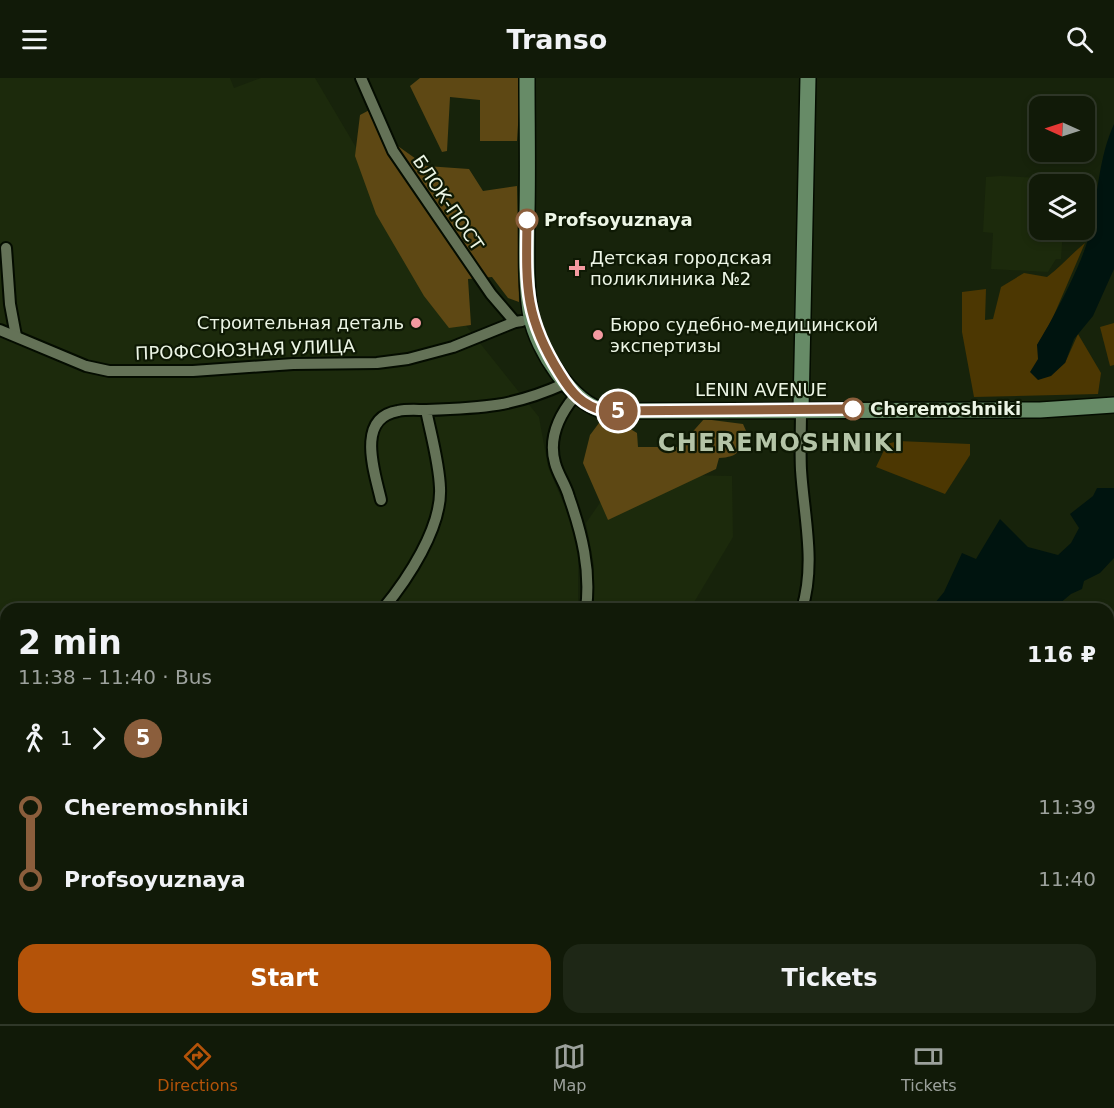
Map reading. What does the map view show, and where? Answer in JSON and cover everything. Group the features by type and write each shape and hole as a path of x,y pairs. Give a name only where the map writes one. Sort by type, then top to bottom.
{"main road":[{"path":"527,78 527,272 532,320 548,354 570,389"},
{"path":"801,410 808,78"},
{"name":"LENIN AVENUE","path":"570,389 589,406 605,411 1040,410 1114,405"}],"street":[{"name":"БЛОК-ПОСТ","path":"361,78 393,151 490,294 515,322"},
{"path":"6,248 10,304 16,336"},
{"path":"515,322 532,320"},
{"name":"ПРОФСОЮЗНАЯ УЛИЦА","path":"0,330 86,366 109,371 193,371 293,364 377,363 408,359 453,347 515,322"},
{"path":"381,500 370,450 371,434 380,419 396,411 496,407 570,389"},
{"path":"570,389 559,416 554,448 555,463 569,495 588,566 586,603"},
{"path":"387,603 411,571 435,521 441,489 426,410"},
{"path":"801,410 801,471 808,541 808,575 803,603"}],"shaded area":[{"path":"0,78 230,78 234,88 261,78 315,78 448,303 539,417 548,467 578,537 578,603 0,603"},
{"path":"420,78 521,78 517,141 480,141 480,100 450,97 447,151 442,152 410,86"},
{"path":"377,106 395,144 426,166 469,169 483,191 517,186 519,302 508,298 492,277 468,279 471,325 449,328 424,296 376,214 355,156 360,115"},
{"path":"1114,124 1114,269 1093,316 1074,339 1065,363 1051,376 1038,380 1030,372 1038,359 1037,345 1068,288 1088,240 1095,240 1095,204 1109,136"},
{"path":"986,177 1029,177 1029,240 1062,240 1061,259 1056,259 1048,272 991,269 993,233 983,232"},
{"path":"1085,243 1051,322 1037,345 1065,363 1078,334 1101,373 1098,394 974,397 962,332 962,292 986,289 985,320 993,319 1001,287 1024,273 1047,277"},
{"path":"1114,323 1114,365 1110,366 1100,327"},
{"path":"704,419 743,424 747,433 738,452 719,458 716,469 608,520 583,463 590,435 599,423 619,422 637,433 638,447 679,447"},
{"path":"898,441 970,444 970,455 945,494 876,467 887,444"},
{"path":"641,474 732,476 733,537 694,603 591,603 594,565 586,523 615,481"},
{"path":"1097,488 1114,488 1114,558 1100,573 1084,581 1082,589 1060,603 935,603 944,592 962,553 976,559 1000,519 1028,547 1058,555 1071,543 1079,528 1070,514 1093,496"}],"bus line":[{"name":"5","path":"527,220 528,294 532,320 548,354 575,396 582,402 605,411 853,409"}],"place":[{"name":"Profsoyuznaya","path":"527,220"},
{"name":"Детская городская поликлиника №2","path":"577,268"},
{"name":"Строительная деталь","path":"416,323"},
{"name":"Бюро судебно-медицинской экспертизы","path":"598,335"},
{"name":"Cheremoshniki","path":"853,409"}],"district":[{"name":"CHEREMOSHNIKI","path":"781,443"}]}
